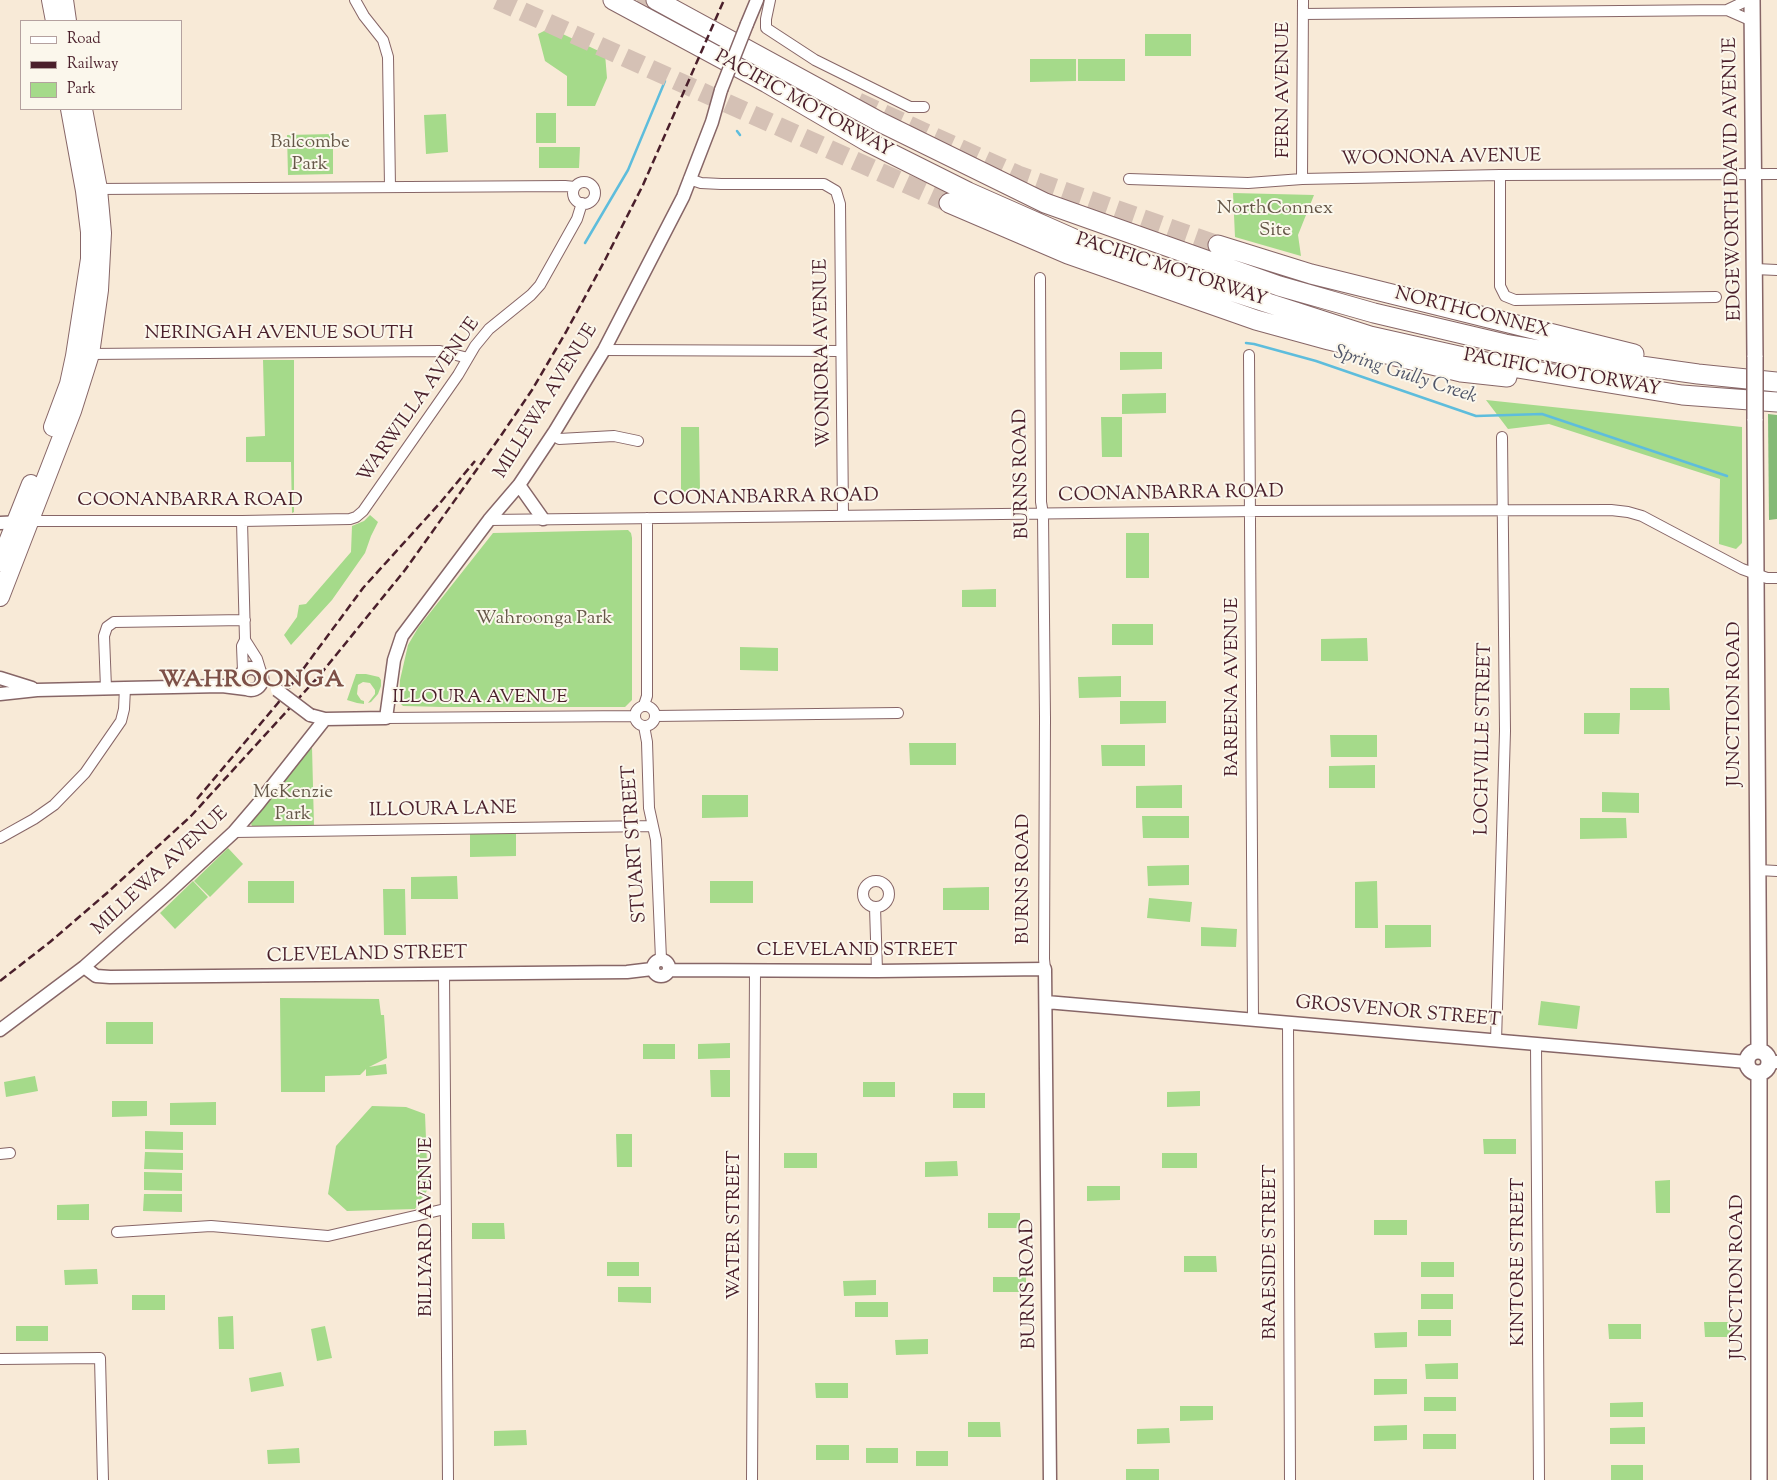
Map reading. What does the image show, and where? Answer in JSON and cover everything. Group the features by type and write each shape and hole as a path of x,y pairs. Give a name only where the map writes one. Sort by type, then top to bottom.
{"highway":[{"path":"51,0 55,20"},
{"path":"64,0 67,20"},
{"name":"PACIFIC MOTORWAY","path":"613,0 767,83 880,148 968,192 1088,245 1370,336 1499,365 1682,395 1777,402"},
{"name":"PACIFIC MOTORWAY","path":"656,0 880,122 1045,203 1279,286 1374,313 1505,344 1598,360 1698,374 1777,382"},
{"path":"0,562 69,384 86,289 90,259 90,232 85,191 70,110"},
{"path":"0,597 15,522 78,394 90,354 101,259 102,233 98,189 83,110"},
{"path":"949,203 1068,254 1256,320 1329,340 1461,372 1515,378 1610,383"},
{"name":"NORTHCONNEX","path":"1218,245 1311,274 1728,376"}],"main road":[{"name":"EDGEWORTH DAVID AVENUE","path":"1752,0 1755,357"},
{"name":"JUNCTION ROAD","path":"1755,357 1759,1050"},
{"path":"1759,1050 1767,1054 1768,1066 1750,1070 1746,1062 1750,1053 1759,1050"},
{"name":"JUNCTION ROAD","path":"1759,1480 1768,1066"}],"street":[{"path":"355,0 359,9 383,40 388,57 390,187"},
{"name":"MILLEWA AVENUE","path":"386,718 394,660 402,636 519,485 553,434 604,350 683,197 712,122 721,90 758,0"},
{"path":"770,0 766,28 815,60 910,106 924,107"},
{"name":"FERN AVENUE","path":"1302,179 1303,0"},
{"path":"1727,10 1748,0"},
{"path":"1303,14 1727,10 1752,21"},
{"name":"WOONONA AVENUE","path":"1129,179 1248,183 1302,179 1500,175 1777,174"},
{"path":"1500,175 1500,286 1505,296 1515,300 1716,298"},
{"name":"WONIORA AVENUE","path":"690,179 702,183 721,184 824,184 836,191 840,204 843,516"},
{"path":"581,183 588,183 595,191 591,202 582,203 575,198 576,187 581,183"},
{"path":"98,189 576,187"},
{"name":"WARWILLA AVENUE","path":"350,519 363,511 475,346 489,329 531,295 540,285 573,226 582,203"},
{"path":"1755,269 1777,270"},
{"name":"BURNS ROAD","path":"1040,278 1045,718 1044,959 1046,969 1050,1480"},
{"path":"604,350 841,351"},
{"name":"NERINGAH AVENUE SOUTH","path":"90,354 440,351 468,358"},
{"name":"BAREENA AVENUE","path":"1249,355 1253,1020"},
{"path":"553,434 559,439 614,436 638,441"},
{"name":"LOCHVILLE STREET","path":"1496,1041 1504,731 1502,437"},
{"path":"519,485 543,519"},
{"name":"COONANBARRA ROAD","path":"490,520 1611,510 1628,512 1653,521 1742,569 1767,578 1777,578"},
{"path":"644,706 647,696 646,518"},
{"name":"COONANBARRA ROAD","path":"15,522 350,519"},
{"path":"0,694 36,690 106,688 222,686 252,690 257,688 262,677 257,660 245,640 242,521"},
{"path":"106,688 104,636 107,627 114,622 244,620"},
{"path":"245,640 242,646 240,682 246,689"},
{"path":"222,686 248,668 254,668 262,677"},
{"name":"ILLOURA AVENUE","path":"262,677 310,715 325,719 634,716"},
{"path":"0,678 36,690"},
{"path":"0,838 34,819 54,805 85,772 121,721 124,709 125,688"},
{"path":"644,706 652,709 655,716 652,722 644,726 637,722 634,716 637,708 644,706"},
{"path":"655,716 898,713"},
{"name":"MILLEWA AVENUE","path":"0,1030 84,968 234,832 325,719"},
{"name":"STUART STREET","path":"644,726 647,742 649,808 656,840 661,959"},
{"name":"ILLOURA LANE","path":"234,832 652,826"},
{"path":"1758,870 1777,871"},
{"path":"875,907 877,971"},
{"path":"661,959 666,961 669,970 667,974 660,976 654,973 652,969 653,963 661,959"},
{"name":"CLEVELAND STREET","path":"84,968 96,976 110,977 627,972 652,969"},
{"name":"CLEVELAND STREET","path":"669,970 877,971 1046,969"},
{"name":"WATER STREET","path":"752,1480 755,971"},
{"name":"BILLYARD AVENUE","path":"444,974 448,1480"},
{"name":"GROSVENOR STREET","path":"1046,1002 1746,1062"},
{"name":"BRAESIDE STREET","path":"1288,1023 1290,1480"},
{"name":"KINTORE STREET","path":"1536,1044 1538,1480"},
{"path":"117,1232 212,1226 328,1236 446,1209"},
{"path":"0,1359 100,1358 103,1480"}],"green space":[{"path":"550,28 605,54 607,78 595,106 567,106 567,76 545,61 538,34"},
{"path":"1145,34 1191,34 1191,56 1145,56"},
{"path":"1030,59 1076,59 1076,81 1030,82"},
{"path":"1078,59 1125,59 1125,81 1078,81"},
{"path":"536,113 556,113 556,143 536,143"},
{"path":"446,114 448,152 426,154 424,115"},
{"name":"Balcombe Park","path":"333,134 333,174 288,175 287,135"},
{"path":"539,147 580,147 579,168 539,168"},
{"name":"NorthConnex Site","path":"1233,193 1314,195 1298,235 1301,256 1235,237"},
{"path":"1120,352 1162,352 1162,369 1120,370"},
{"path":"263,360 294,360 294,512 292,513 291,462 246,462 246,437 265,436"},
{"path":"1166,393 1166,413 1122,414 1122,394"},
{"path":"1486,400 1742,427 1742,543 1736,549 1719,544 1720,479 1549,424 1508,429"},
{"path":"1768,414 1777,415 1777,519 1769,520"},
{"path":"1101,417 1122,417 1122,457 1102,457"},
{"path":"681,427 699,427 700,492 681,492"},
{"path":"370,515 378,522 365,553 332,600 291,645 284,635 297,617 299,605 306,604 351,552 352,526 364,521"},
{"name":"Wahroonga Park","path":"628,530 632,538 632,700 625,707 441,707 403,706 399,702 400,680 408,645 418,628 493,533"},
{"path":"1126,533 1149,533 1149,578 1126,578"},
{"path":"996,589 996,607 962,607 962,590"},
{"path":"1112,624 1153,624 1153,645 1112,645"},
{"path":"1367,638 1368,661 1321,661 1321,639"},
{"path":"740,647 778,648 778,671 740,670"},
{"path":"356,674 379,677 381,680 378,694 371,702 368,703 375,694 375,690 370,683 363,682 358,685 357,694 364,701 364,704 347,700"},
{"path":"1121,676 1121,697 1079,698 1078,677"},
{"path":"1630,688 1669,688 1670,710 1630,710"},
{"path":"1120,701 1166,701 1166,723 1120,724"},
{"path":"1584,713 1620,713 1619,734 1584,734"},
{"path":"1330,735 1377,735 1377,757 1331,757"},
{"path":"909,743 956,743 956,765 910,765"},
{"path":"1101,745 1145,745 1145,766 1102,766"},
{"name":"McKenzie Park","path":"312,747 314,826 252,826 251,824 257,814"},
{"path":"1375,765 1375,788 1329,788 1329,766"},
{"path":"1182,785 1182,808 1136,808 1136,786"},
{"path":"1602,792 1639,793 1639,813 1602,812"},
{"path":"702,795 748,795 748,817 702,818"},
{"path":"1142,816 1189,816 1189,838 1143,838"},
{"path":"1580,818 1626,818 1627,838 1580,839"},
{"path":"470,834 516,834 516,856 470,857"},
{"path":"228,848 243,864 210,897 194,881"},
{"path":"1189,865 1189,885 1148,886 1147,866"},
{"path":"457,876 458,899 411,899 411,877"},
{"path":"193,881 208,897 175,929 160,913"},
{"path":"248,881 294,881 294,903 248,903"},
{"path":"710,881 753,881 753,903 710,903"},
{"path":"1377,881 1378,928 1355,928 1355,882"},
{"path":"989,887 989,910 943,910 943,888"},
{"path":"383,889 405,889 406,935 384,935"},
{"path":"1149,898 1192,902 1190,922 1147,918"},
{"path":"1385,925 1431,925 1431,947 1385,948"},
{"path":"1201,927 1237,929 1236,947 1201,946"},
{"path":"280,998 379,999 381,1015 384,1015 387,1058 369,1067 386,1064 387,1074 366,1076 366,1069 360,1075 325,1076 325,1092 281,1092"},
{"path":"1541,1001 1580,1006 1577,1029 1538,1025"},
{"path":"106,1022 153,1022 153,1044 106,1044"},
{"path":"730,1043 730,1058 698,1059 698,1044"},
{"path":"643,1044 675,1044 675,1059 643,1059"},
{"path":"710,1070 730,1070 730,1097 711,1097"},
{"path":"35,1076 38,1091 6,1097 4,1082"},
{"path":"863,1082 895,1082 895,1097 863,1097"},
{"path":"1200,1091 1200,1106 1167,1107 1167,1092"},
{"path":"953,1093 985,1093 985,1108 953,1108"},
{"path":"112,1101 147,1101 147,1116 112,1117"},
{"path":"216,1102 216,1125 170,1125 170,1103"},
{"path":"372,1106 406,1107 425,1114 428,1189 415,1209 347,1211 328,1194 336,1146"},
{"path":"145,1131 183,1132 183,1150 145,1149"},
{"path":"616,1134 632,1134 632,1167 617,1167"},
{"path":"1483,1139 1516,1139 1516,1154 1484,1154"},
{"path":"145,1152 183,1153 183,1170 144,1169"},
{"path":"784,1153 817,1153 817,1168 784,1168"},
{"path":"1162,1153 1197,1153 1197,1168 1162,1168"},
{"path":"957,1161 958,1176 925,1177 925,1162"},
{"path":"144,1172 182,1173 182,1191 144,1190"},
{"path":"1670,1180 1670,1213 1656,1213 1655,1181"},
{"path":"1087,1186 1120,1186 1120,1200 1087,1201"},
{"path":"144,1194 182,1194 182,1212 143,1211"},
{"path":"89,1204 89,1220 57,1220 57,1205"},
{"path":"988,1213 1020,1213 1020,1228 988,1228"},
{"path":"1374,1220 1407,1220 1407,1235 1374,1235"},
{"path":"472,1223 504,1223 505,1239 472,1239"},
{"path":"1184,1256 1216,1256 1217,1272 1184,1272"},
{"path":"607,1262 639,1262 639,1276 607,1276"},
{"path":"1421,1262 1454,1262 1454,1277 1421,1277"},
{"path":"97,1269 98,1284 65,1285 64,1270"},
{"path":"993,1277 1026,1277 1026,1292 993,1292"},
{"path":"876,1280 876,1295 844,1296 843,1281"},
{"path":"618,1287 651,1287 651,1303 618,1302"},
{"path":"1421,1294 1453,1294 1453,1309 1421,1309"},
{"path":"132,1295 165,1295 165,1310 132,1310"},
{"path":"855,1302 888,1302 888,1317 855,1317"},
{"path":"233,1316 234,1349 219,1349 218,1317"},
{"path":"1418,1320 1451,1320 1451,1336 1418,1336"},
{"path":"1704,1322 1737,1322 1737,1337 1705,1337"},
{"path":"1608,1324 1641,1324 1641,1339 1609,1339"},
{"path":"16,1326 48,1326 48,1341 16,1341"},
{"path":"325,1326 332,1358 317,1361 311,1329"},
{"path":"1407,1332 1407,1347 1375,1348 1374,1333"},
{"path":"928,1339 928,1354 896,1355 895,1340"},
{"path":"1458,1363 1458,1379 1426,1379 1425,1364"},
{"path":"281,1372 284,1386 251,1392 249,1378"},
{"path":"1374,1379 1407,1379 1407,1394 1374,1395"},
{"path":"815,1383 848,1383 848,1398 816,1398"},
{"path":"1424,1397 1456,1397 1456,1411 1424,1411"},
{"path":"1643,1402 1643,1417 1610,1417 1610,1403"},
{"path":"1180,1406 1213,1406 1213,1420 1180,1421"},
{"path":"968,1422 1000,1422 1001,1437 968,1437"},
{"path":"1407,1425 1407,1440 1374,1441 1374,1426"},
{"path":"1645,1427 1645,1444 1610,1444 1610,1428"},
{"path":"1169,1428 1170,1443 1137,1444 1137,1429"},
{"path":"526,1430 527,1445 494,1446 494,1431"},
{"path":"1423,1434 1456,1434 1456,1449 1423,1449"},
{"path":"816,1445 849,1445 849,1460 816,1460"},
{"path":"299,1448 300,1463 268,1464 267,1450"},
{"path":"866,1448 898,1448 898,1463 866,1463"},
{"path":"916,1451 948,1451 948,1466 916,1466"},
{"path":"1611,1465 1643,1465 1643,1480 1611,1480"},
{"path":"1126,1469 1159,1469 1159,1480 1126,1480"}],"waterway":[{"path":"585,243 628,170 665,81"},
{"path":"737,131 740,135"},
{"name":"Spring Gully Creek","path":"1246,343 1316,361 1476,416 1542,414 1727,476"}],"tunnel":[{"path":"497,0 949,203"},
{"path":"637,0 672,16"},
{"path":"858,102 1018,175 1218,245"}],"railway":[{"path":"0,981 50,942 107,893 191,816 319,676 405,570 532,390 566,332 643,185 724,0"},
{"path":"197,799 278,703 363,588 440,503 475,461"}],"district":[{"name":"WAHROONGA","path":"252,682"}]}
